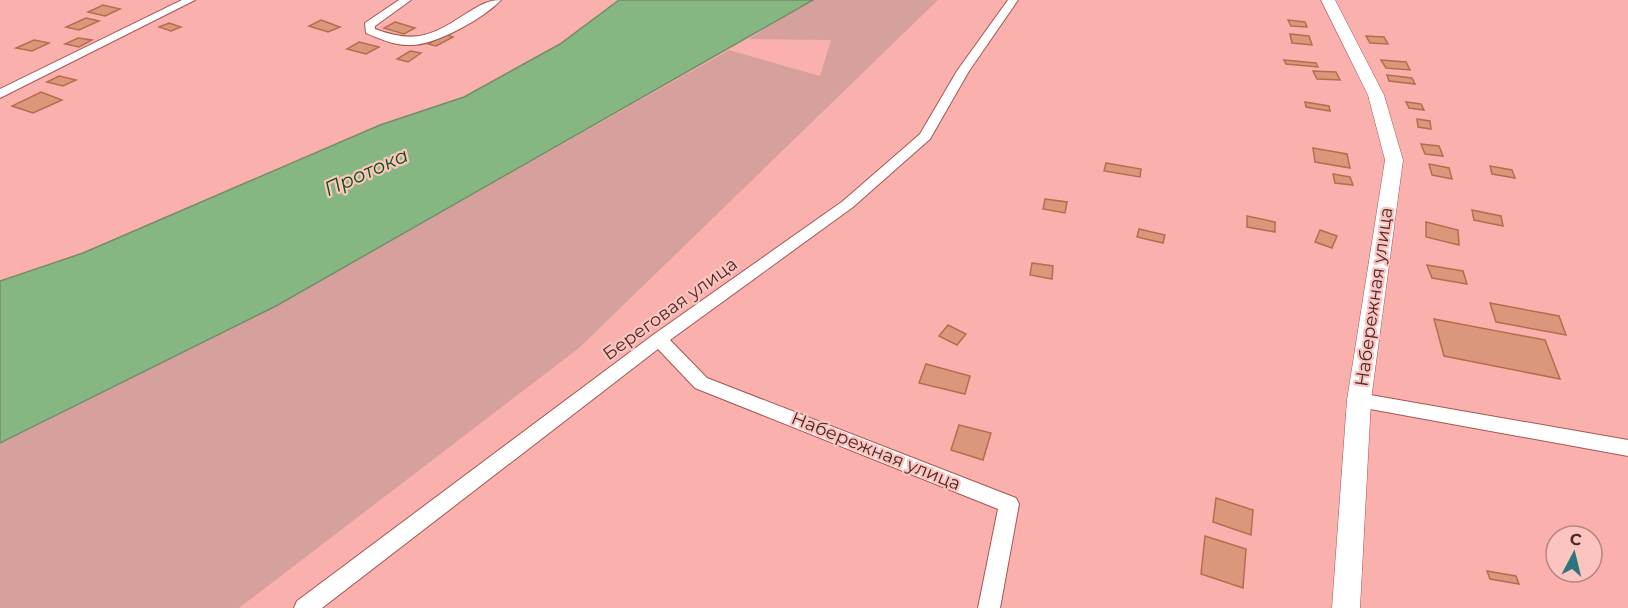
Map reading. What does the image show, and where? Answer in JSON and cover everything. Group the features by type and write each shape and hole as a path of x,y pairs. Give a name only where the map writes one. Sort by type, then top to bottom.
{"street":[{"path":"0,94 190,0"},
{"path":"406,0 369,25 370,32 411,42 428,39 496,0"},
{"name":"Береговая улица","path":"305,608 659,339 848,204 925,136 963,71 1013,0"},
{"name":"Набережная улица","path":"1328,0 1376,95 1394,160 1359,400 1346,608"},
{"path":"0,80 19,85"},
{"name":"Набережная улица","path":"659,339 701,383 1009,504 989,608"},
{"path":"1359,400 1628,448"}],"shaded area":[{"path":"813,0 938,0 579,348 239,608 0,608 0,443 276,306 729,50 820,76 831,40 748,39"}],"water":[{"name":"Протока","path":"619,0 813,0 276,306 0,443 0,281 83,253 380,125 464,97 560,44"}],"building":[{"path":"103,5 120,9 105,16 88,12"},
{"path":"86,18 99,21 79,30 66,27"},
{"path":"321,20 340,27 328,32 309,26"},
{"path":"1288,20 1305,22 1307,27 1291,26"},
{"path":"395,22 415,28 404,34 384,28"},
{"path":"169,23 181,27 171,31 159,27"},
{"path":"445,34 453,37 436,46 428,44"},
{"path":"1290,34 1309,36 1312,45 1292,43"},
{"path":"1366,36 1384,37 1388,44 1370,43"},
{"path":"78,38 92,40 79,47 65,44"},
{"path":"34,40 49,43 32,51 16,48"},
{"path":"359,42 379,47 366,54 347,49"},
{"path":"410,51 421,53 408,62 397,59"},
{"path":"1284,60 1316,63 1318,67 1286,64"},
{"path":"1381,60 1406,62 1410,70 1386,68"},
{"path":"1313,71 1336,72 1340,80 1317,79"},
{"path":"1387,75 1412,78 1415,84 1389,81"},
{"path":"59,76 76,80 63,86 47,82"},
{"path":"41,92 62,100 33,113 12,106"},
{"path":"1305,102 1329,106 1330,111 1306,107"},
{"path":"1406,102 1421,104 1424,110 1409,108"},
{"path":"1417,119 1430,121 1431,129 1418,127"},
{"path":"1421,144 1439,146 1443,156 1425,154"},
{"path":"1313,148 1347,154 1350,168 1315,162"},
{"path":"1106,163 1141,169 1140,177 1104,171"},
{"path":"1429,164 1449,168 1452,179 1432,175"},
{"path":"1490,166 1512,170 1515,178 1492,174"},
{"path":"1333,174 1350,177 1353,185 1335,183"},
{"path":"1045,199 1067,202 1065,213 1043,209"},
{"path":"1472,210 1501,216 1503,226 1474,220"},
{"path":"1247,216 1275,222 1275,232 1247,227"},
{"path":"1426,222 1458,230 1459,245 1426,237"},
{"path":"1139,229 1165,235 1163,243 1137,237"},
{"path":"1320,230 1337,236 1332,248 1315,242"},
{"path":"1032,263 1053,266 1052,279 1030,275"},
{"path":"1427,265 1463,271 1467,284 1432,278"},
{"path":"1490,303 1559,316 1566,335 1496,322"},
{"path":"1434,319 1545,340 1560,379 1444,356"},
{"path":"948,325 966,334 957,345 939,336"},
{"path":"926,364 970,376 965,394 919,383"},
{"path":"959,425 991,433 983,460 951,450"},
{"path":"1216,498 1253,510 1251,535 1213,522"},
{"path":"1205,536 1246,549 1243,588 1201,574"},
{"path":"1487,571 1516,576 1519,584 1490,579"}]}
